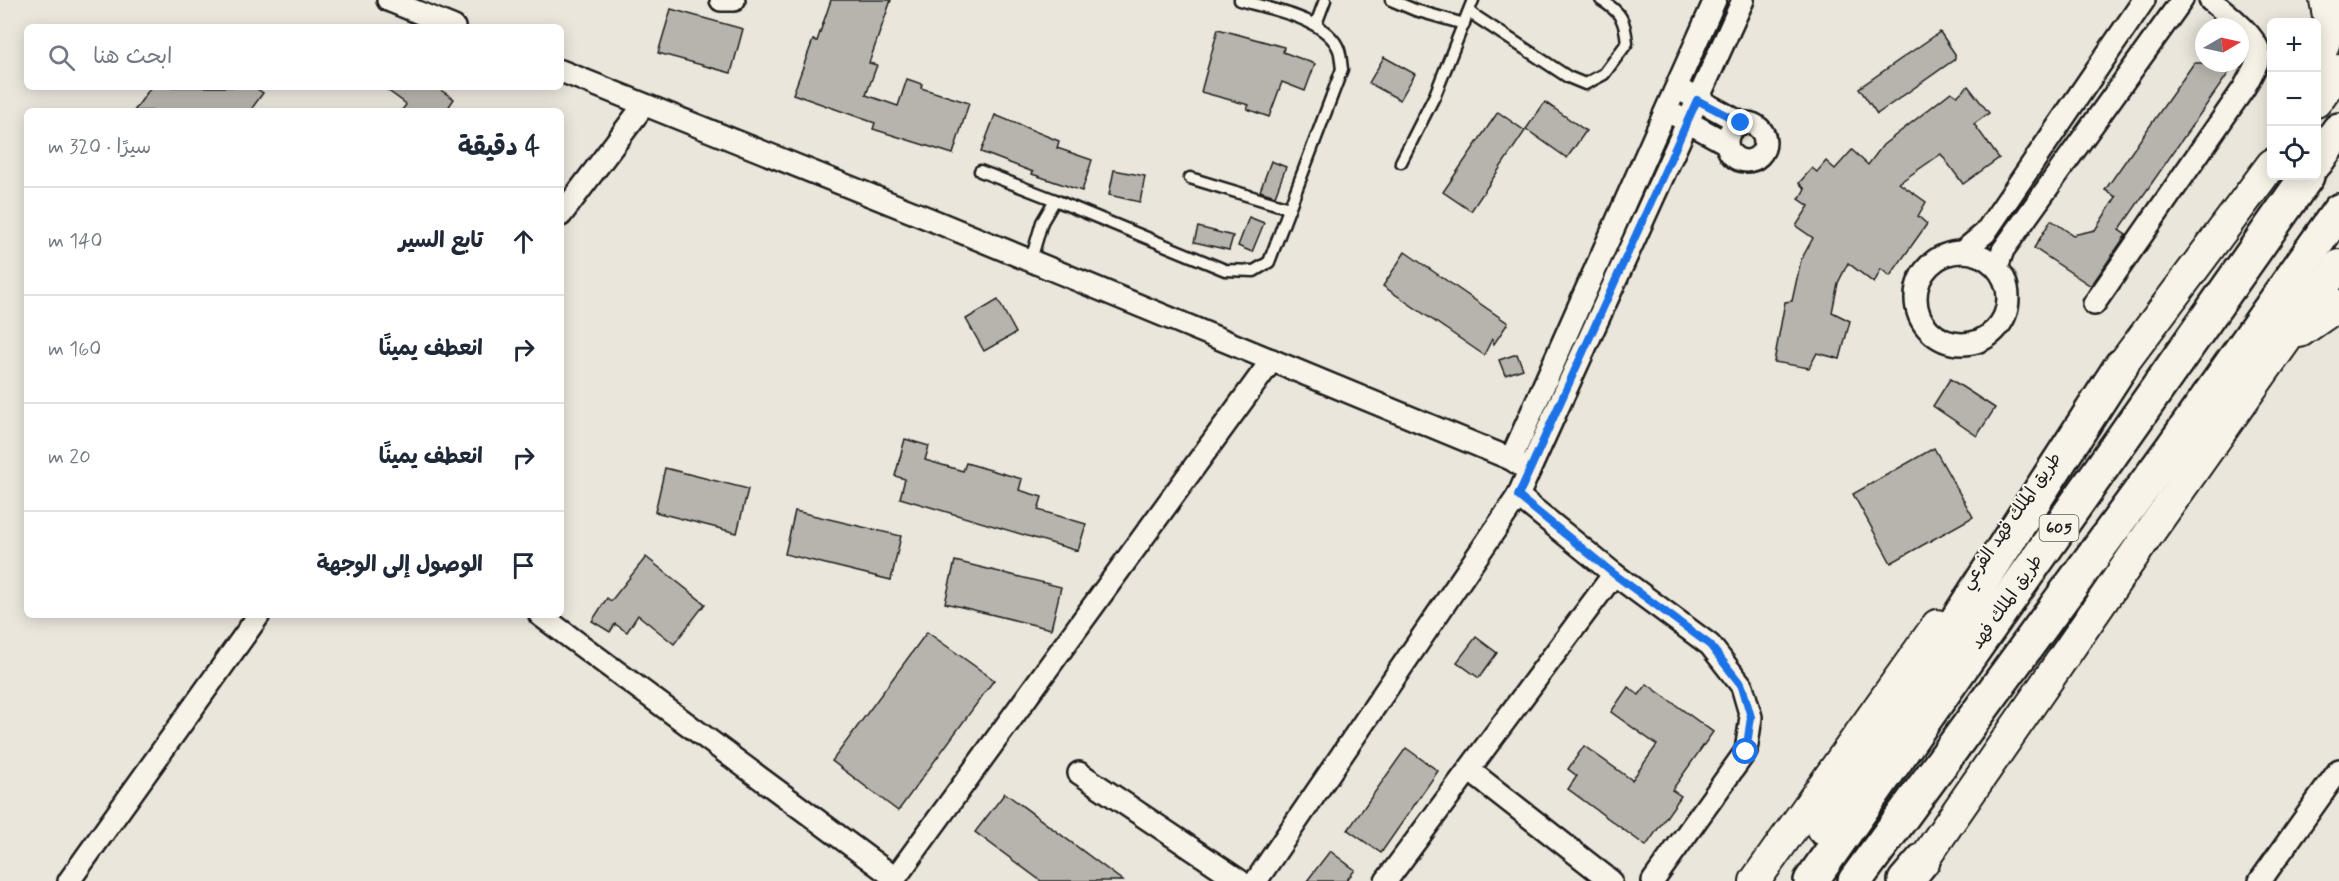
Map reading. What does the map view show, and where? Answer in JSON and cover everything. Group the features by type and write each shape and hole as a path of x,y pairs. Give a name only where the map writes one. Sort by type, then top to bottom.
{"highway":[{"path":"2321,155 2339,130"},
{"name":"طريق الملك فهد","path":"1811,881 2304,180"},
{"name":"605","path":"1855,881 2172,448 2339,211"},
{"path":"1788,881 2121,366"}],"main road":[{"path":"2321,53 2330,26 2325,0"},
{"path":"2321,95 2339,70"},
{"name":"طريق الملك فهد الفرعي","path":"1755,881 2121,366 2267,169"},
{"path":"1912,874 2339,265"},
{"path":"2286,342 2339,305"}],"street":[{"path":"388,0 447,24"},
{"path":"721,0 734,0"},
{"path":"1511,459 1716,0"},
{"path":"1962,252 1985,233 2144,0"},
{"path":"1997,267 2003,250 2182,0"},
{"path":"2189,0 2215,18"},
{"path":"2210,0 2234,18"},
{"path":"1256,881 1518,496 1741,1"},
{"path":"2123,32 2148,50"},
{"path":"2094,304 2244,88 2259,54 2256,40 2249,35"},
{"path":"564,72 1031,260 1511,459 1529,471"},
{"path":"1666,111 1688,120 1726,143 1732,155 1740,161 1750,161 1762,154 1764,134 1754,124 1741,123 1677,87"},
{"path":"564,211 644,105"},
{"path":"1726,143 1730,130 1741,123"},
{"path":"2046,145 2067,162"},
{"path":"1962,252 1979,255 1997,267 2007,287 2008,299 2003,320 1996,330 1978,342 1967,344 1945,342 1927,329 1921,319 1915,298 1921,276 1936,260 1946,254 1962,252"},
{"path":"544,618 894,879 1272,360"},
{"path":"1518,496 1614,574 1710,645 1742,686 1751,717 1746,752 1653,881"},
{"path":"1386,881 1614,574"},
{"path":"69,881 258,618"},
{"path":"1469,770 1611,881"},
{"path":"2260,881 2339,770"},
{"path":"1079,772 1240,881"}],"lane":[{"path":"980,171 1225,270 1254,271 1269,262 1342,69 1340,51 1331,37 1316,24 1240,0"},
{"path":"1316,24 1325,0"},
{"path":"1391,0 1415,10 1464,24"},
{"path":"1401,162 1435,95 1473,0"},
{"path":"1469,12 1568,77 1585,84 1604,74 1627,43 1625,24 1615,9 1601,0"},
{"path":"1190,178 1289,208"},
{"path":"1031,260 1042,222 1055,200"}],"building":[{"path":"831,0 891,0 869,63 877,65 866,95 898,106 907,79 922,84 921,88 969,103 953,154 873,129 875,123 793,94 813,40 817,41"},
{"path":"671,9 743,29 731,73 658,53"},
{"path":"1218,29 1284,47 1283,52 1315,64 1305,91 1282,82 1269,117 1247,109 1249,105 1201,92"},
{"path":"1940,32 1955,54 1955,59 1877,114 1859,88"},
{"path":"1384,57 1415,74 1400,100 1369,83"},
{"path":"2194,63 2195,72 2229,72 2119,230 2126,235 2091,286 2034,248 2051,220 2073,235 2095,230 2116,197 2105,190"},
{"path":"1968,86 1989,113 1974,124 1999,158 1963,184 1941,154 1899,183 1926,202 1918,216 1927,224 1890,276 1881,269 1874,283 1848,263 1838,283 1832,312 1850,321 1840,359 1817,353 1809,368 1774,362 1785,302 1792,301 1801,260 1813,238 1796,226 1809,206 1799,199 1805,189 1799,183 1812,168 1817,172 1826,161 1835,169 1852,150 1868,165 1883,145 1951,92 1957,96"},
{"path":"149,90 258,90 263,93 252,108 136,108"},
{"path":"387,90 440,90 454,99 448,108 404,108 405,103"},
{"path":"1545,102 1586,131 1567,158 1526,129"},
{"path":"1498,112 1525,131 1471,211 1443,192"},
{"path":"995,115 1059,141 1057,148 1092,160 1082,191 1032,174 1033,172 981,152"},
{"path":"1271,161 1286,167 1275,196 1260,191"},
{"path":"1114,170 1145,176 1140,202 1109,195"},
{"path":"1249,217 1264,223 1252,252 1238,246"},
{"path":"1198,227 1233,236 1229,250 1194,242"},
{"path":"1405,252 1508,323 1494,344 1492,339 1484,355 1383,286"},
{"path":"998,300 1016,333 984,351 966,319"},
{"path":"1517,354 1523,369 1505,375 1499,360"},
{"path":"1950,379 1995,408 1977,436 1933,406"},
{"path":"905,439 929,446 925,460 963,471 966,463 1022,479 1019,490 1042,497 1038,510 1086,524 1078,551 900,498 905,479 895,476"},
{"path":"1934,448 1973,517 1891,563 1853,494"},
{"path":"665,468 748,489 737,533 655,512"},
{"path":"795,511 901,536 891,580 785,554"},
{"path":"646,557 705,604 674,644 638,615 627,632 615,624 610,632 592,621 607,598 611,601"},
{"path":"955,561 1061,587 1051,629 945,603"},
{"path":"927,632 994,680 898,811 832,761"},
{"path":"1476,637 1497,653 1479,678 1457,662"},
{"path":"1647,684 1713,732 1672,790 1681,796 1646,846 1568,789 1577,776 1568,769 1584,746 1632,780 1657,745 1611,712 1628,687 1639,695"},
{"path":"1406,748 1438,771 1381,853 1348,830"},
{"path":"1005,793 1123,881 1041,881 975,832"},
{"path":"1330,851 1355,870 1346,881 1307,881"}],"route":[{"path":"1741,123 1697,100 1518,496 1614,574 1710,645 1742,686 1751,717 1746,752"}]}
